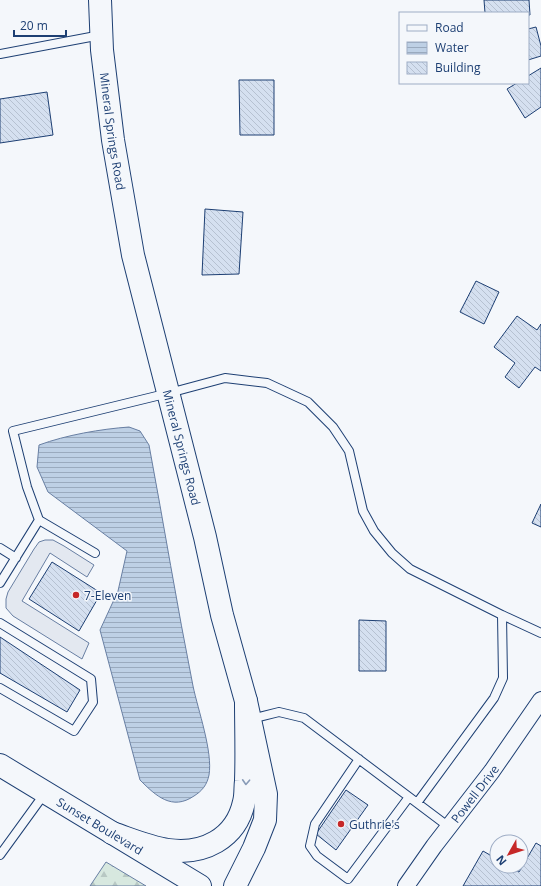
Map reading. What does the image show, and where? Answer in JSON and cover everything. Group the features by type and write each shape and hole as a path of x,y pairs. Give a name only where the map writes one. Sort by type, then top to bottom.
{"street":[{"name":"Mineral Springs Road","path":"100,0 102,50 113,140 133,254 205,537 222,614 248,710 266,794 265,820 254,848 235,886"},
{"name":"Powell Drive","path":"406,886 492,771 541,700"},
{"path":"112,833 147,845 168,850 188,850 207,846 218,841 228,833 239,820 245,801 248,710"},
{"name":"Sunset Boulevard","path":"0,765 200,886"}],"lane":[{"path":"0,54 102,34"},
{"path":"95,553 39,520 26,488 13,431 225,378 266,383 308,402 333,427 349,451 363,511 374,531 392,553 410,568 502,615 541,633"},
{"path":"0,583 39,520"},
{"path":"0,548 16,558"},
{"path":"417,803 494,698 503,678 502,615"},
{"path":"0,623 91,679 93,702 74,731 0,688"},
{"path":"248,710 279,712 304,718 449,827"},
{"path":"359,759 315,824 310,846 317,856 348,879 409,797"},
{"path":"0,856 45,792"}],"green space":[{"path":"106,862 146,886 90,886"}],"shaded area":[{"path":"53,540 94,565 87,577 50,553 22,601 89,643 82,659 13,616 6,608 8,592 34,549 39,542"}],"water":[{"path":"129,427 140,431 149,445 187,656 209,755 209,775 202,790 194,796 179,802 165,800 158,796 140,780 100,630 118,591 127,551 48,492 37,467 39,445 84,433"}],"building":[{"path":"484,0 529,0 530,15 529,12 485,12"},
{"path":"536,27 541,46 541,56 529,60 529,29"},
{"path":"541,68 541,107 525,118 507,89 515,84 529,84 529,75"},
{"path":"239,80 274,80 274,135 240,135"},
{"path":"47,92 53,135 0,143 0,99"},
{"path":"205,209 243,212 239,274 202,275"},
{"path":"476,281 499,292 484,324 460,312"},
{"path":"517,316 537,330 541,324 541,371 535,367 519,388 505,377 515,363 494,347"},
{"path":"541,504 541,527 532,523"},
{"path":"52,562 101,593 79,631 29,599"},
{"path":"359,620 386,621 386,671 359,671"},
{"path":"0,637 80,690 67,712 0,673"},
{"path":"346,790 368,805 336,850 316,834"},
{"path":"536,843 541,846 541,886 463,886 483,851 489,854 489,874 529,874 529,855"}],"place":[{"name":"7-Eleven","path":"76,595"},
{"name":"Guthrie's","path":"341,824"}]}
